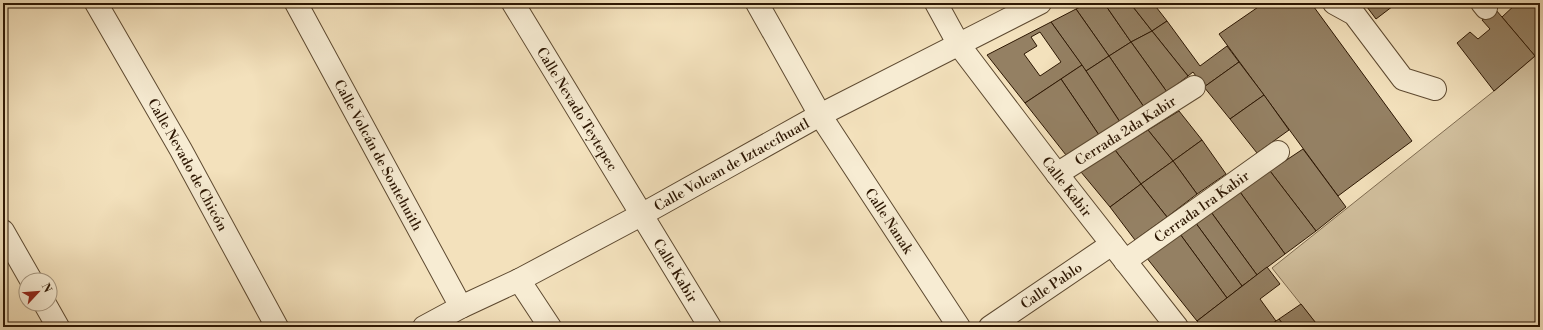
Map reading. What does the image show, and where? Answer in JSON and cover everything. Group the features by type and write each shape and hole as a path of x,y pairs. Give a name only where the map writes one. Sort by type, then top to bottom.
{"street":[{"name":"Calle Nevado de Chicón","path":"96,3 181,150 277,327"},
{"name":"Calle Volcán de Sontehuith","path":"296,3 461,307"},
{"name":"Calle Nevado Teytepec","path":"513,3 641,215"},
{"name":"Calle Nanak","path":"758,3 820,115 959,327"},
{"name":"Calle Kabir","path":"936,3 959,45 1056,174 1177,327"},
{"name":"Calle Volcan de Iztaccíhuatl","path":"424,327 461,307 519,280 641,215 820,115 1040,3"},
{"path":"1334,3 1354,14 1403,80 1435,89"},
{"name":"Cerrada 2da Kabir","path":"1056,174 1194,87"},
{"name":"Cerrada 1ra Kabir","path":"1125,261 1278,152"},
{"name":"Calle Kabir","path":"641,215 710,327"},
{"path":"3,231 26,272"},
{"name":"Calle Pablo","path":"990,327 1112,244"},
{"path":"519,280 550,327"},
{"path":"50,312 58,327"}],"shaded area":[{"path":"1540,52 1540,327 1319,327 1272,268 1494,91"}],"building":[{"path":"1088,3 1104,3 1131,42 1109,56 1076,9"},
{"path":"1104,3 1130,3 1152,31 1131,42"},
{"path":"1130,3 1153,3 1167,21 1152,31"},
{"path":"1264,3 1311,3 1412,141 1338,196 1219,34"},
{"path":"1364,3 1397,3 1376,19"},
{"path":"1517,3 1540,3 1540,52 1535,56 1502,17"},
{"path":"1076,9 1109,56 1086,71 1051,22"},
{"path":"1496,10 1535,56 1494,91 1457,43 1470,32 1478,39 1490,29 1482,20"},
{"path":"1167,21 1200,66 1227,46 1239,62 1204,87 1193,72 1188,76 1152,31"},
{"path":"1051,22 1082,65 1025,103 987,55","holes":["1040,32 1061,62 1040,76 1024,54 1037,46 1031,37"]},
{"path":"1152,31 1188,76 1167,92 1131,42"},
{"path":"1131,42 1167,92 1144,107 1109,56"},
{"path":"1109,56 1144,107 1120,122 1086,71"},
{"path":"1239,62 1264,95 1230,119 1204,87"},
{"path":"1082,65 1120,122 1099,135 1061,79"},
{"path":"1061,79 1099,135 1066,155 1025,103"},
{"path":"1264,95 1289,130 1257,153 1230,119"},
{"path":"1179,111 1202,140 1173,161 1148,130"},
{"path":"1148,130 1173,161 1141,184 1115,150"},
{"path":"1202,140 1226,174 1197,194 1173,161"},
{"path":"1303,149 1346,207 1316,231 1270,171"},
{"path":"1115,150 1141,184 1110,207 1081,172"},
{"path":"1173,161 1197,194 1167,217 1141,184"},
{"path":"1270,171 1316,231 1285,254 1240,192"},
{"path":"1141,184 1167,217 1135,240 1110,207"},
{"path":"1240,192 1285,254 1257,275 1211,212"},
{"path":"1211,212 1257,275 1242,286 1195,222"},
{"path":"1195,222 1242,286 1227,298 1180,234"},
{"path":"1180,234 1227,298 1197,321 1146,257"},
{"path":"1267,267 1280,284 1260,299 1276,321 1268,327 1202,327 1197,321"},
{"path":"1301,304 1319,327 1285,327 1279,319"},
{"path":"1279,319 1285,327 1268,327 1276,321"}]}
